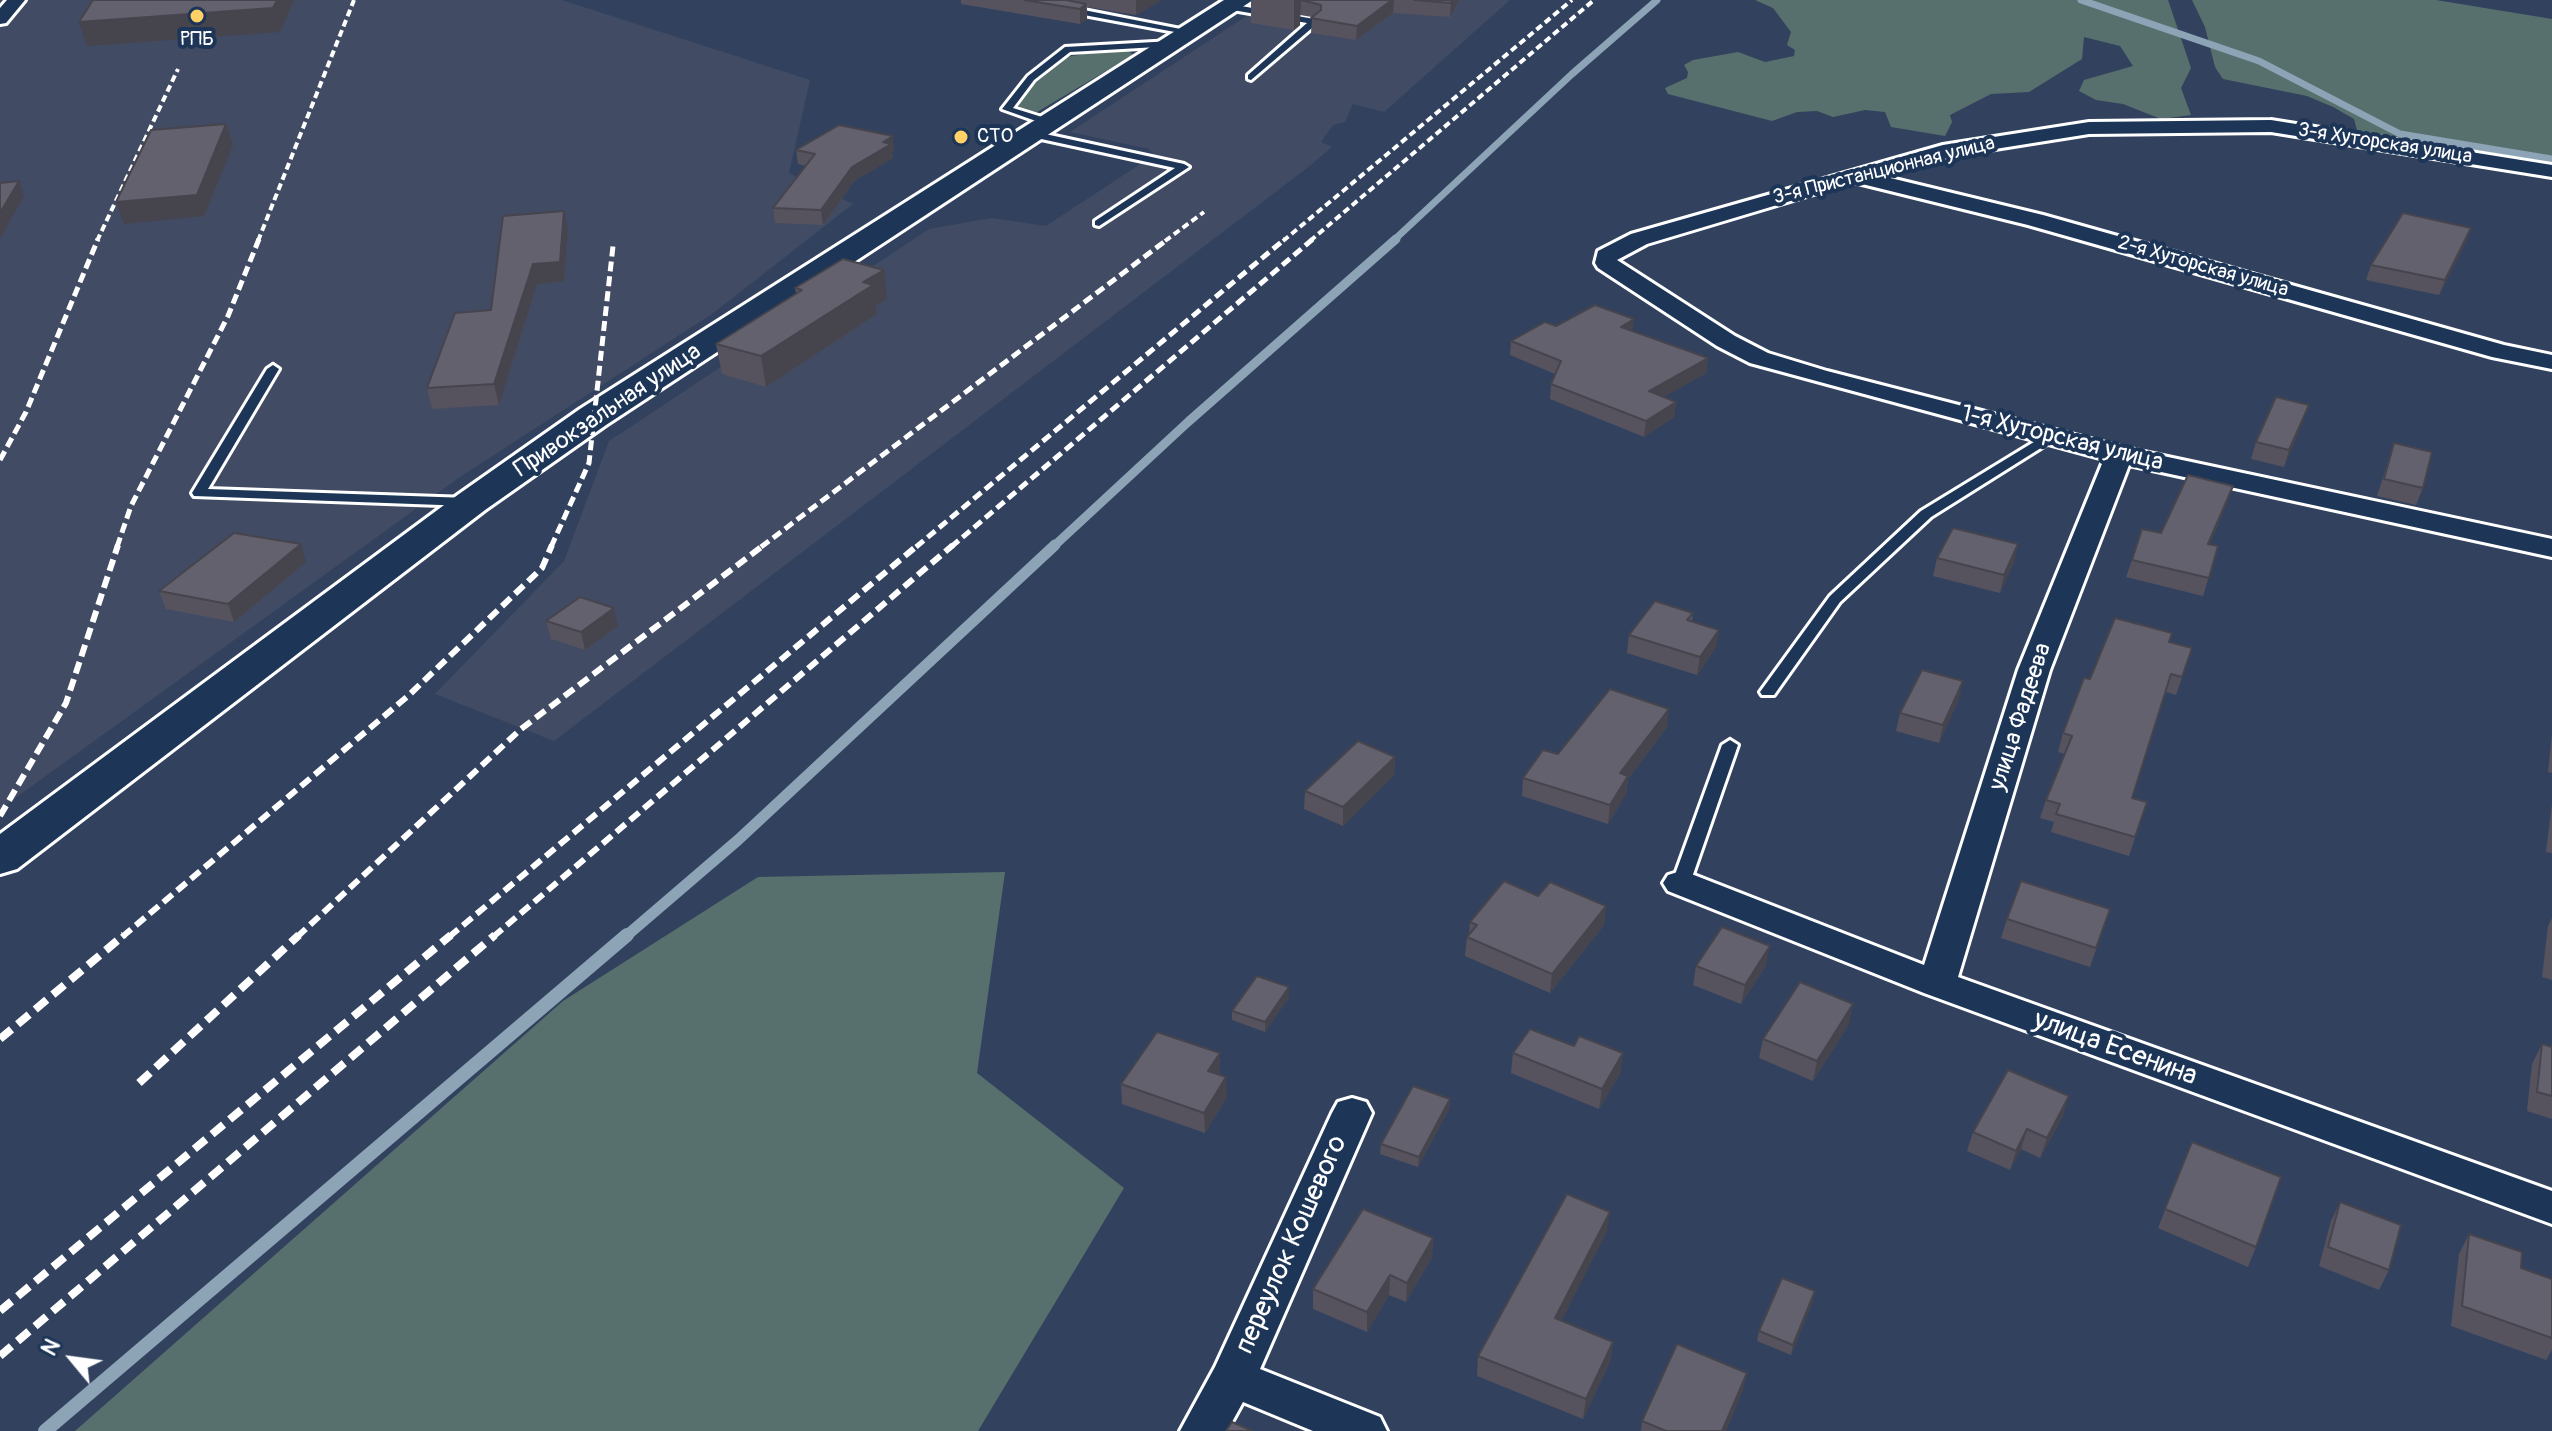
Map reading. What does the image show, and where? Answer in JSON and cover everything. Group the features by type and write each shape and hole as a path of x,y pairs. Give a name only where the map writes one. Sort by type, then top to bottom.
{"street":[{"path":"0,19 16,0"},
{"name":"Привокзальная улица","path":"0,858 472,502 593,417 1045,129 1175,31 1235,3"},
{"name":"3-я Хуторская улица","path":"2217,125 2271,126 2552,171"},
{"name":"3-я Пристанционная улица","path":"1606,256 1639,239 1687,223 1943,151 2089,128 2217,125"},
{"name":"2-я Хуторская улица","path":"1852,176 2035,220 2501,352 2552,362"},
{"name":"1-я Хуторская улица","path":"1606,256 1606,263 1614,270 1759,358 2047,438 2552,548"},
{"name":"улица Фадеева","path":"1937,984 2034,670 2119,455"},
{"name":"улица Есенина","path":"1681,883 1937,984 2552,1208"},
{"name":"переулок Кошевого","path":"1203,1431 1233,1378 1352,1113"},
{"path":"1233,1378 1364,1431"}],"lane":[{"path":"1053,0 1044,5 1175,31"},
{"path":"1235,3 1314,22 1251,77"},
{"path":"1099,223 1184,167 1045,129 1007,109 1031,78 1068,49 1175,31"},
{"path":"273,369 199,493 472,502"},
{"path":"1768,692 1835,599 1926,514 2047,438"},
{"path":"1681,883 1730,745"}],"shaded area":[{"path":"0,0 562,0 810,80 789,173 853,204 712,314 460,477 0,809"},
{"path":"1271,0 1510,0 1384,112 1353,104 1345,122 1333,125 1321,142 1332,147 1311,165 554,741 435,694 564,561 609,441 929,229 992,218 1046,226 1154,155 1149,149 1070,132"}],"green space":[{"path":"1755,0 2168,0 2191,68 2181,88 2191,115 2161,119 2123,104 2096,100 2079,91 2084,80 2133,66 2120,46 2084,37 2082,59 2029,92 1991,94 1950,115 1952,122 1945,136 1891,127 1885,112 1865,110 1833,117 1817,111 1797,112 1772,121 1668,94 1665,88 1687,78 1684,65 1693,60 1738,52 1765,62 1794,56 1795,50 1787,45 1791,32 1773,8"},
{"path":"2192,0 2436,0 2552,19 2552,164 2358,134 2354,119 2307,96 2223,79 2215,67 2205,27"},
{"path":"1104,50 1129,51 1133,55 1037,112 1020,109 1018,103 1023,93 1067,57"},
{"path":"1005,872 977,1073 1124,1188 978,1431 75,1431 563,1001 758,877"}],"building":[{"path":"93,0 277,0 273,8 79,22"},
{"path":"1024,0 1066,0 1086,4 1080,9"},
{"path":"1301,0 1392,0 1357,26 1311,18 1321,10 1321,5"},
{"path":"1414,0 1452,0 1451,3"},
{"path":"226,124 197,195 116,202 151,130"},
{"path":"839,125 893,136 883,142 891,144 852,167 821,210 773,208 815,154 796,150"},
{"path":"19,181 0,213 0,183"},
{"path":"564,211 560,262 533,264 494,384 427,388 455,313 491,310 503,216"},
{"path":"2403,213 2471,228 2445,280 2371,265"},
{"path":"843,259 884,270 863,282 873,285 761,356 716,344 802,290 795,288"},
{"path":"1595,305 1634,319 1621,327 1708,358 1649,391 1676,402 1646,421 1551,384 1561,361 1511,341 1545,322 1556,326"},
{"path":"2276,397 2309,405 2289,450 2256,442"},
{"path":"2394,443 2432,452 2423,488 2384,479"},
{"path":"2188,475 2233,486 2208,544 2218,546 2209,578 2132,560 2142,529 2161,533"},
{"path":"1953,528 2018,544 2004,575 1937,558"},
{"path":"234,533 301,544 228,604 159,591"},
{"path":"580,597 614,608 581,632 546,621"},
{"path":"1655,601 1693,613 1687,620 1719,630 1700,657 1629,635"},
{"path":"2115,618 2172,633 2169,642 2192,648 2182,677 2171,674 2132,798 2147,802 2135,837 2056,814 2060,804 2046,800 2072,736 2063,733 2084,678 2090,679"},
{"path":"1922,670 1963,681 1943,725 1900,713"},
{"path":"1610,689 1669,709 1620,773 1628,776 1610,805 1523,778 1543,750 1558,754"},
{"path":"1358,741 1395,757 1343,807 1305,791"},
{"path":"1504,881 1538,896 1550,882 1606,906 1552,974 1467,937 1477,925 1470,922"},
{"path":"2021,881 2110,909 2096,948 2007,919"},
{"path":"1722,927 1770,946 1745,985 1696,966"},
{"path":"1257,976 1289,987 1265,1022 1232,1011"},
{"path":"1800,982 1853,1004 1817,1061 1763,1039"},
{"path":"1530,1029 1574,1046 1579,1036 1623,1053 1602,1089 1513,1053"},
{"path":"1157,1032 1220,1053 1208,1071 1226,1077 1204,1113 1121,1084"},
{"path":"2542,1044 2552,1047 2552,1096 2537,1092"},
{"path":"2008,1070 2069,1096 2047,1138 2027,1129 2016,1151 1973,1132"},
{"path":"1413,1086 1450,1099 1419,1157 1381,1144"},
{"path":"2192,1142 2281,1177 2256,1247 2165,1209"},
{"path":"1567,1194 1610,1212 1555,1318 1613,1342 1586,1399 1478,1356"},
{"path":"2340,1202 2401,1225 2389,1270 2328,1247"},
{"path":"1363,1209 1433,1238 1407,1283 1390,1275 1367,1312 1313,1289"},
{"path":"2469,1234 2522,1252 2521,1268 2552,1279 2552,1338 2462,1306"},
{"path":"1782,1278 1815,1291 1793,1345 1759,1331"},
{"path":"1677,1344 1747,1373 1722,1431 1666,1431 1642,1421"},
{"path":"1232,1422 1252,1431 1226,1431"}],"waterway":[{"path":"1393,241 1572,74 1657,0"},
{"path":"2081,0 2259,61 2400,134 2552,159"},
{"path":"1053,547 1188,422 1396,239"},
{"path":"625,937 738,840 1055,545"},
{"path":"45,1431 627,935"}],"railway":[{"path":"258,241 354,0"},
{"path":"1283,241 1572,0"},
{"path":"1310,241 1594,0"},
{"path":"97,241 178,69"},
{"path":"1165,241 1204,212"},
{"path":"0,460 26,412 98,239"},
{"path":"117,547 131,506 228,316 259,239"},
{"path":"761,547 1168,239"},
{"path":"916,547 1285,239"},
{"path":"951,547 1313,239"},
{"path":"551,547 589,463 613,246"},
{"path":"0,816 66,703 118,545"},
{"path":"122,937 408,696 542,568 552,545"},
{"path":"297,937 521,729 764,545"},
{"path":"449,937 918,545"},
{"path":"493,937 953,545"},
{"path":"0,1039 124,935"},
{"path":"139,1083 299,935"},
{"path":"0,1311 451,935"},
{"path":"0,1356 495,935"}],"place":[{"name":"РПБ","path":"197,16"},
{"name":"СТО","path":"961,137"}]}
